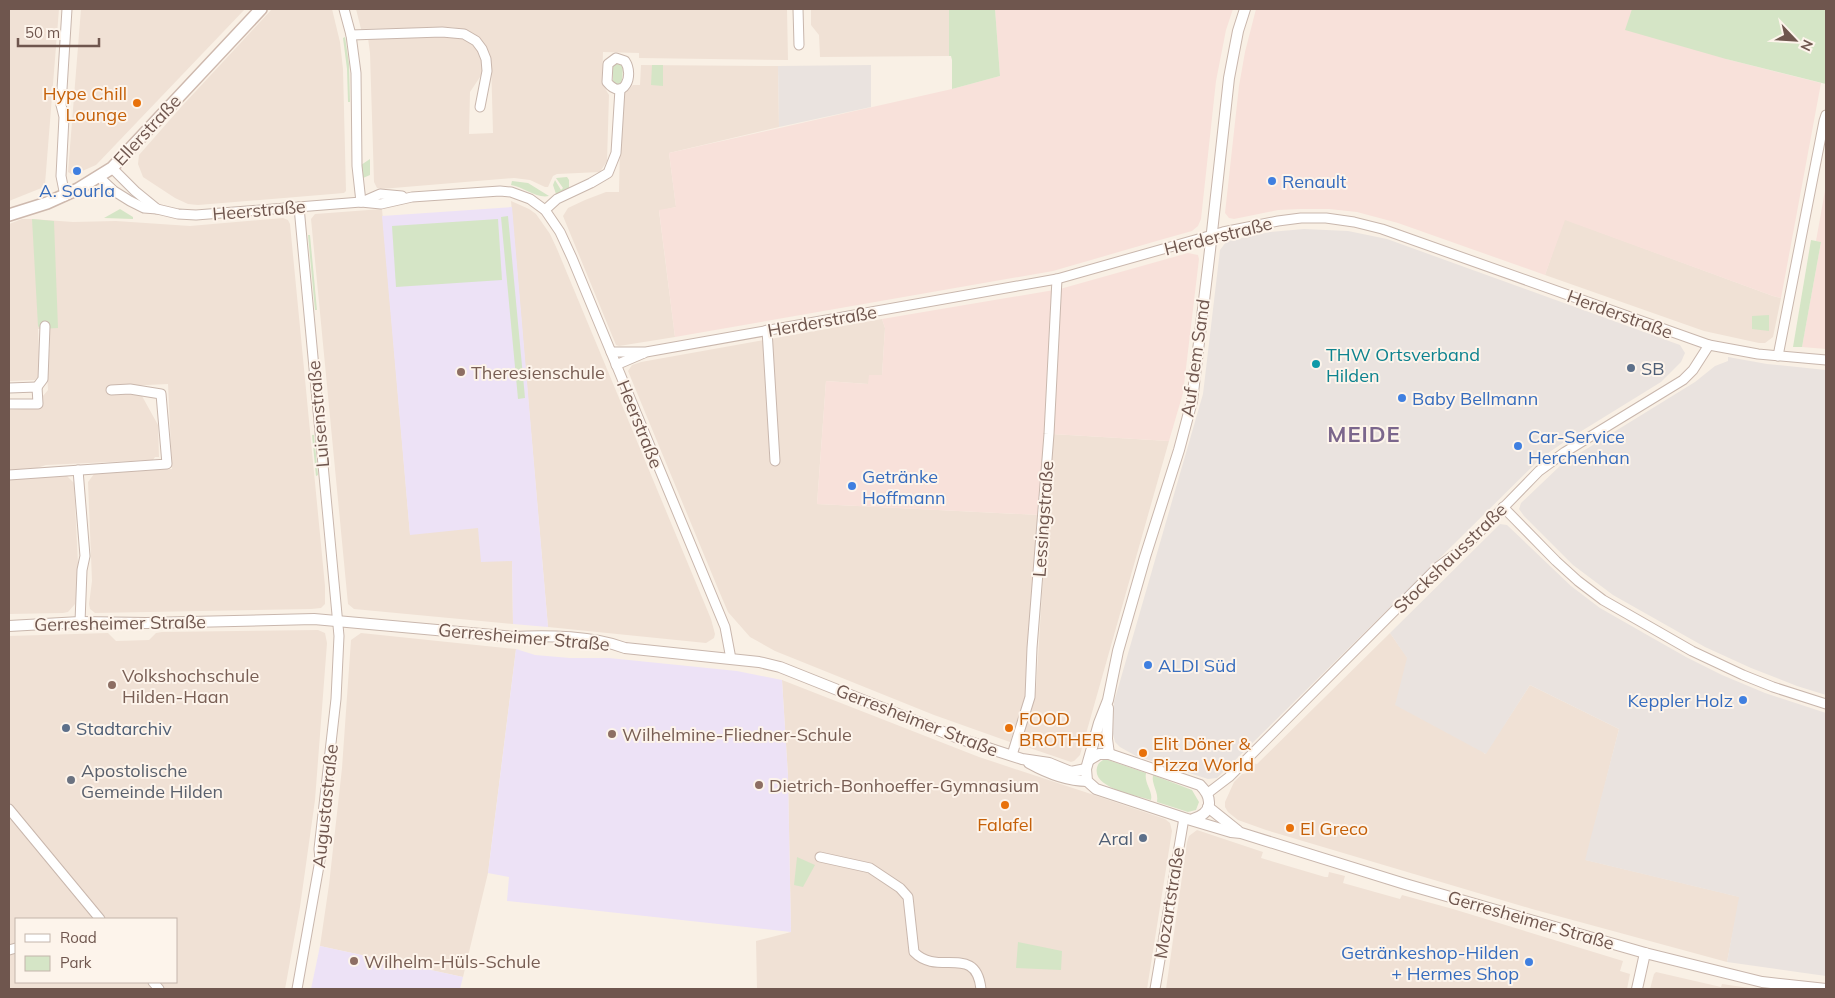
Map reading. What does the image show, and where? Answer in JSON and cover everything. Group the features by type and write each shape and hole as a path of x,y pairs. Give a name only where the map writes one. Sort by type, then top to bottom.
{"main road":[{"name":"Ellerstraße","path":"9,215 65,196 112,168 260,9"}],"street":[{"path":"65,196 61,176 64,116 61,105 68,9"},
{"path":"344,9 351,35 356,73 357,166 361,202"},
{"path":"798,9 799,45"},
{"name":"Auf dem Sand","path":"1088,765 1099,724 1108,700 1118,651 1192,401 1229,78 1238,31 1245,9"},
{"path":"351,35 442,32 464,34 476,41 486,59 487,71 480,107"},
{"path":"545,210 557,199 608,173 616,153 620,89"},
{"path":"1778,356 1826,115"},
{"name":"Heerstraße","path":"112,168 135,191 157,209"},
{"name":"Heerstraße","path":"99,177 130,202 144,208 178,214 196,215 361,202 381,204 412,197 500,191 523,196 545,210 560,232 572,258 725,627 731,658"},
{"name":"Luisenstraße","path":"299,207 338,621"},
{"name":"Herderstraße","path":"611,352 646,352 1057,279 1233,230 1301,218 1326,218 1382,229 1709,346 1778,356 1826,360"},
{"name":"Lessingstraße","path":"1017,757 1030,697 1032,648 1049,434 1057,279"},
{"path":"9,404 38,404 37,387 43,379 45,326"},
{"path":"767,330 776,461"},
{"name":"Stockshausstraße","path":"1208,793 1229,777 1438,567 1464,548 1539,471 1683,380 1693,370 1709,346"},
{"name":"Herderstraße","path":"616,365 646,352"},
{"path":"9,388 37,387"},
{"path":"9,474 167,464 161,394 130,389 111,390"},
{"path":"78,470 85,556 82,570 80,622"},
{"path":"1503,507 1570,574 1603,600 1692,651 1743,675 1772,687 1826,704"},
{"name":"Gerresheimer Straße","path":"9,626 80,622 151,623 310,619 514,637 558,637 607,642 625,648 731,658 762,662 780,667 958,738 1071,772 1088,765 1099,754 1109,754"},
{"name":"Augustastraße","path":"297,989 320,860 336,699 338,621"},
{"name":"Auf dem Sand","path":"1108,700 1107,740 1109,754"},
{"path":"1109,754 1200,785 1208,793 1208,807 1205,813 1188,818"},
{"name":"Gerresheimer Straße","path":"1017,757 1046,772 1069,779 1088,781 1096,789 1231,832 1241,833 1387,878 1645,953 1762,982 1826,989"},
{"path":"1088,765 1088,781"},
{"name":"Gerresheimer Straße","path":"1208,807 1241,833"},
{"path":"9,809 96,918"},
{"name":"Mozartstraße","path":"1155,989 1188,818"},
{"path":"820,857 870,868 900,888 908,897 914,952 920,959 932,963 958,962 970,966 976,972 981,989"},
{"path":"1637,989 1645,953"}],"shaded area":[{"path":"9,9 59,9 45,184 44,187 9,201"},
{"path":"81,9 245,9 96,165 73,175 68,172"},
{"path":"272,9 332,9 340,42 343,69 346,191 344,193 198,205 188,204 175,198 143,177 138,164 139,155"},
{"path":"356,9 787,9 788,60 639,58 639,53 603,52 602,83 609,95 607,161 600,172 557,174 553,176 548,187 530,180 514,178 381,189 377,188 374,182 368,38 451,36 462,38 473,44 477,48 482,60 482,74 470,92 469,134 493,133 491,60 481,39 466,30 452,27 361,29"},
{"path":"811,9 949,9 949,56 820,57 819,35 811,25"},
{"path":"995,9 1233,9 1226,30 1216,81 1201,219 1198,226 1192,231 1053,271 675,337 659,210 676,207 669,153 952,89 1000,76"},
{"path":"1256,9 1722,9 1726,59 1821,83 1781,298 1565,220 1545,275 1398,223 1357,212 1329,209 1278,210 1234,219 1229,218 1225,213 1239,86"},
{"path":"641,65 778,66 779,127 669,153 676,207 659,211 675,337 619,346 616,345 563,216 568,208 585,200 606,192 619,192 621,97 633,85 640,85"},
{"path":"871,65 871,107 779,127 778,66"},
{"path":"1826,185 1826,349 1802,347 1821,242 1816,241"},
{"path":"511,201 536,214 550,234 557,249 711,619 715,634 714,638 706,643 548,627"},
{"name":"Theresienschule","path":"512,207 548,627 513,624 512,561 481,562 478,528 410,535 382,216"},
{"path":"382,209 410,534 478,527 512,561 513,624 354,609 348,604 311,219 315,214"},
{"path":"283,218 288,220 290,224 325,586 325,604 321,608 311,609 95,613 90,609 89,604 92,581 88,482 94,474 172,469 168,384 125,386 142,396 158,425 159,457 155,457 153,460 46,465 37,468 9,470 9,410 37,408 48,390 46,353 50,349 49,329 38,329 40,375 35,380 9,381 9,224 22,219 32,219 73,222 116,221 190,226"},
{"path":"1564,219 1781,298 1773,337 1765,343 1759,343 1704,331 1545,275"},
{"path":"1304,229 1348,231 1387,239 1680,345 1685,353 1681,362 1661,382 1541,458 1217,778 1208,779 1136,756 1120,747 1115,742 1113,734 1114,702 1203,394 1220,250 1226,242 1232,240 1270,232"},
{"path":"1188,253 1198,255 1199,259 1183,393 1169,441 1052,434 1060,289"},
{"path":"1054,290 1040,515 817,504 826,381 868,384 869,375 882,375 885,328 882,319"},
{"path":"882,319 885,328 882,375 868,384 826,381 817,504 1040,515 1029,681 1010,742 934,715 775,651 750,637 728,612 628,371 632,365 641,362"},
{"path":"1728,357 1767,364 1826,370 1826,695 1751,668 1705,647 1613,595 1573,565 1519,509 1521,503 1562,464 1695,382 1715,366 1728,361"},
{"path":"1052,434 1169,441 1080,755 1071,762 1018,744 1036,689"},
{"path":"67,476 74,483 78,564 78,587 75,604 68,612 63,613 9,614 9,479"},
{"path":"1500,524 1507,525 1571,586 1600,608 1686,657 1722,675 1765,693 1826,713 1826,976 1727,962 1739,897 1585,860 1619,729 1530,685 1486,754 1395,705 1407,658 1390,633"},
{"path":"318,630 325,633 327,643 315,800 300,907 285,989 9,989 9,636 108,633 116,641 149,640 156,633"},
{"path":"361,633 516,649 488,873 463,977 320,946 342,768 351,640"},
{"path":"1390,633 1485,754 1530,685 1619,729 1586,860 1740,897 1727,962 1532,909 1266,830 1238,820 1228,812 1225,802 1234,782 1242,774 1247,773 1252,763 1257,764"},
{"path":"516,649 535,655 570,658 609,658 737,671 782,680 788,776 791,932 507,901 509,877 488,873"},
{"path":"782,680 979,757 1165,819 1170,823 1172,831 1147,989 757,989 756,941 791,932 788,776"},
{"path":"1197,830 1263,852 1261,858 1325,877 1328,877 1329,872 1345,876 1343,883 1400,899 1402,895 1453,909 1623,961 1620,971 1630,974 1627,989 1166,989 1187,842 1189,836"},
{"name":"Wilhelm-Hüls-Schule","path":"320,946 463,977 460,989 311,989"},
{"path":"1656,972 1721,987 1722,984 1756,989 1650,989"}],"green space":[{"path":"949,9 995,9 1000,76 952,89 952,60 951,56 949,56"},
{"path":"1632,9 1826,9 1826,84 1726,59 1625,30"},
{"path":"345,37 349,64 350,102 348,102 347,69 343,38"},
{"path":"619,62 623,66 622,83 617,85 613,82 613,64"},
{"path":"652,65 663,65 663,86 651,85"},
{"path":"370,159 370,175 363,178 361,165"},
{"path":"567,177 569,188 556,194 553,185 555,180 561,190 563,188 556,178"},
{"path":"512,181 528,183 549,196 540,196 511,185"},
{"path":"120,209 133,217 133,219 104,218"},
{"path":"508,216 525,398 518,399 501,217"},
{"path":"32,219 54,221 58,328 40,329 38,326"},
{"path":"498,219 502,280 396,287 392,226"},
{"path":"308,235 310,235 317,310 315,310"},
{"path":"1811,240 1821,242 1802,347 1793,347"},
{"path":"1769,315 1769,331 1752,329 1752,316"},
{"path":"312,435 314,435 318,475 316,476"},
{"path":"1103,760 1146,773 1151,800 1114,789 1105,784 1099,778 1097,771 1099,763"},
{"path":"1153,775 1192,790 1199,802 1196,810 1188,812 1157,802"},
{"path":"797,857 815,865 803,887 794,885"},
{"path":"1018,942 1062,951 1061,970 1016,968"}],"place":[{"name":"Hype Chill Lounge","path":"137,103"},
{"name":"A. Sourla","path":"77,171"},
{"name":"Renault","path":"1272,181"},
{"name":"THW Ortsverband Hilden","path":"1316,364"},
{"name":"SB","path":"1631,368"},
{"name":"Theresienschule","path":"461,372"},
{"name":"Baby Bellmann","path":"1402,398"},
{"name":"Car-Service Herchenhan","path":"1518,446"},
{"name":"Getränke Hoffmann","path":"852,486"},
{"name":"ALDI Süd","path":"1148,665"},
{"name":"Volkshochschule Hilden-Haan","path":"112,685"},
{"name":"Keppler Holz","path":"1743,700"},
{"name":"Stadtarchiv","path":"66,728"},
{"name":"FOOD BROTHER","path":"1009,728"},
{"name":"Wilhelmine-Fliedner-Schule","path":"612,734"},
{"name":"Elit Döner & Pizza World","path":"1143,753"},
{"name":"Apostolische Gemeinde Hilden","path":"71,780"},
{"name":"Dietrich-Bonhoeffer-Gymnasium","path":"759,785"},
{"name":"Falafel","path":"1005,805"},
{"name":"El Greco","path":"1290,828"},
{"name":"Aral","path":"1143,838"},
{"name":"Wilhelm-Hüls-Schule","path":"354,961"},
{"name":"Getränkeshop-Hilden + Hermes Shop","path":"1529,962"}],"district":[{"name":"MEIDE","path":"1364,434"}]}
